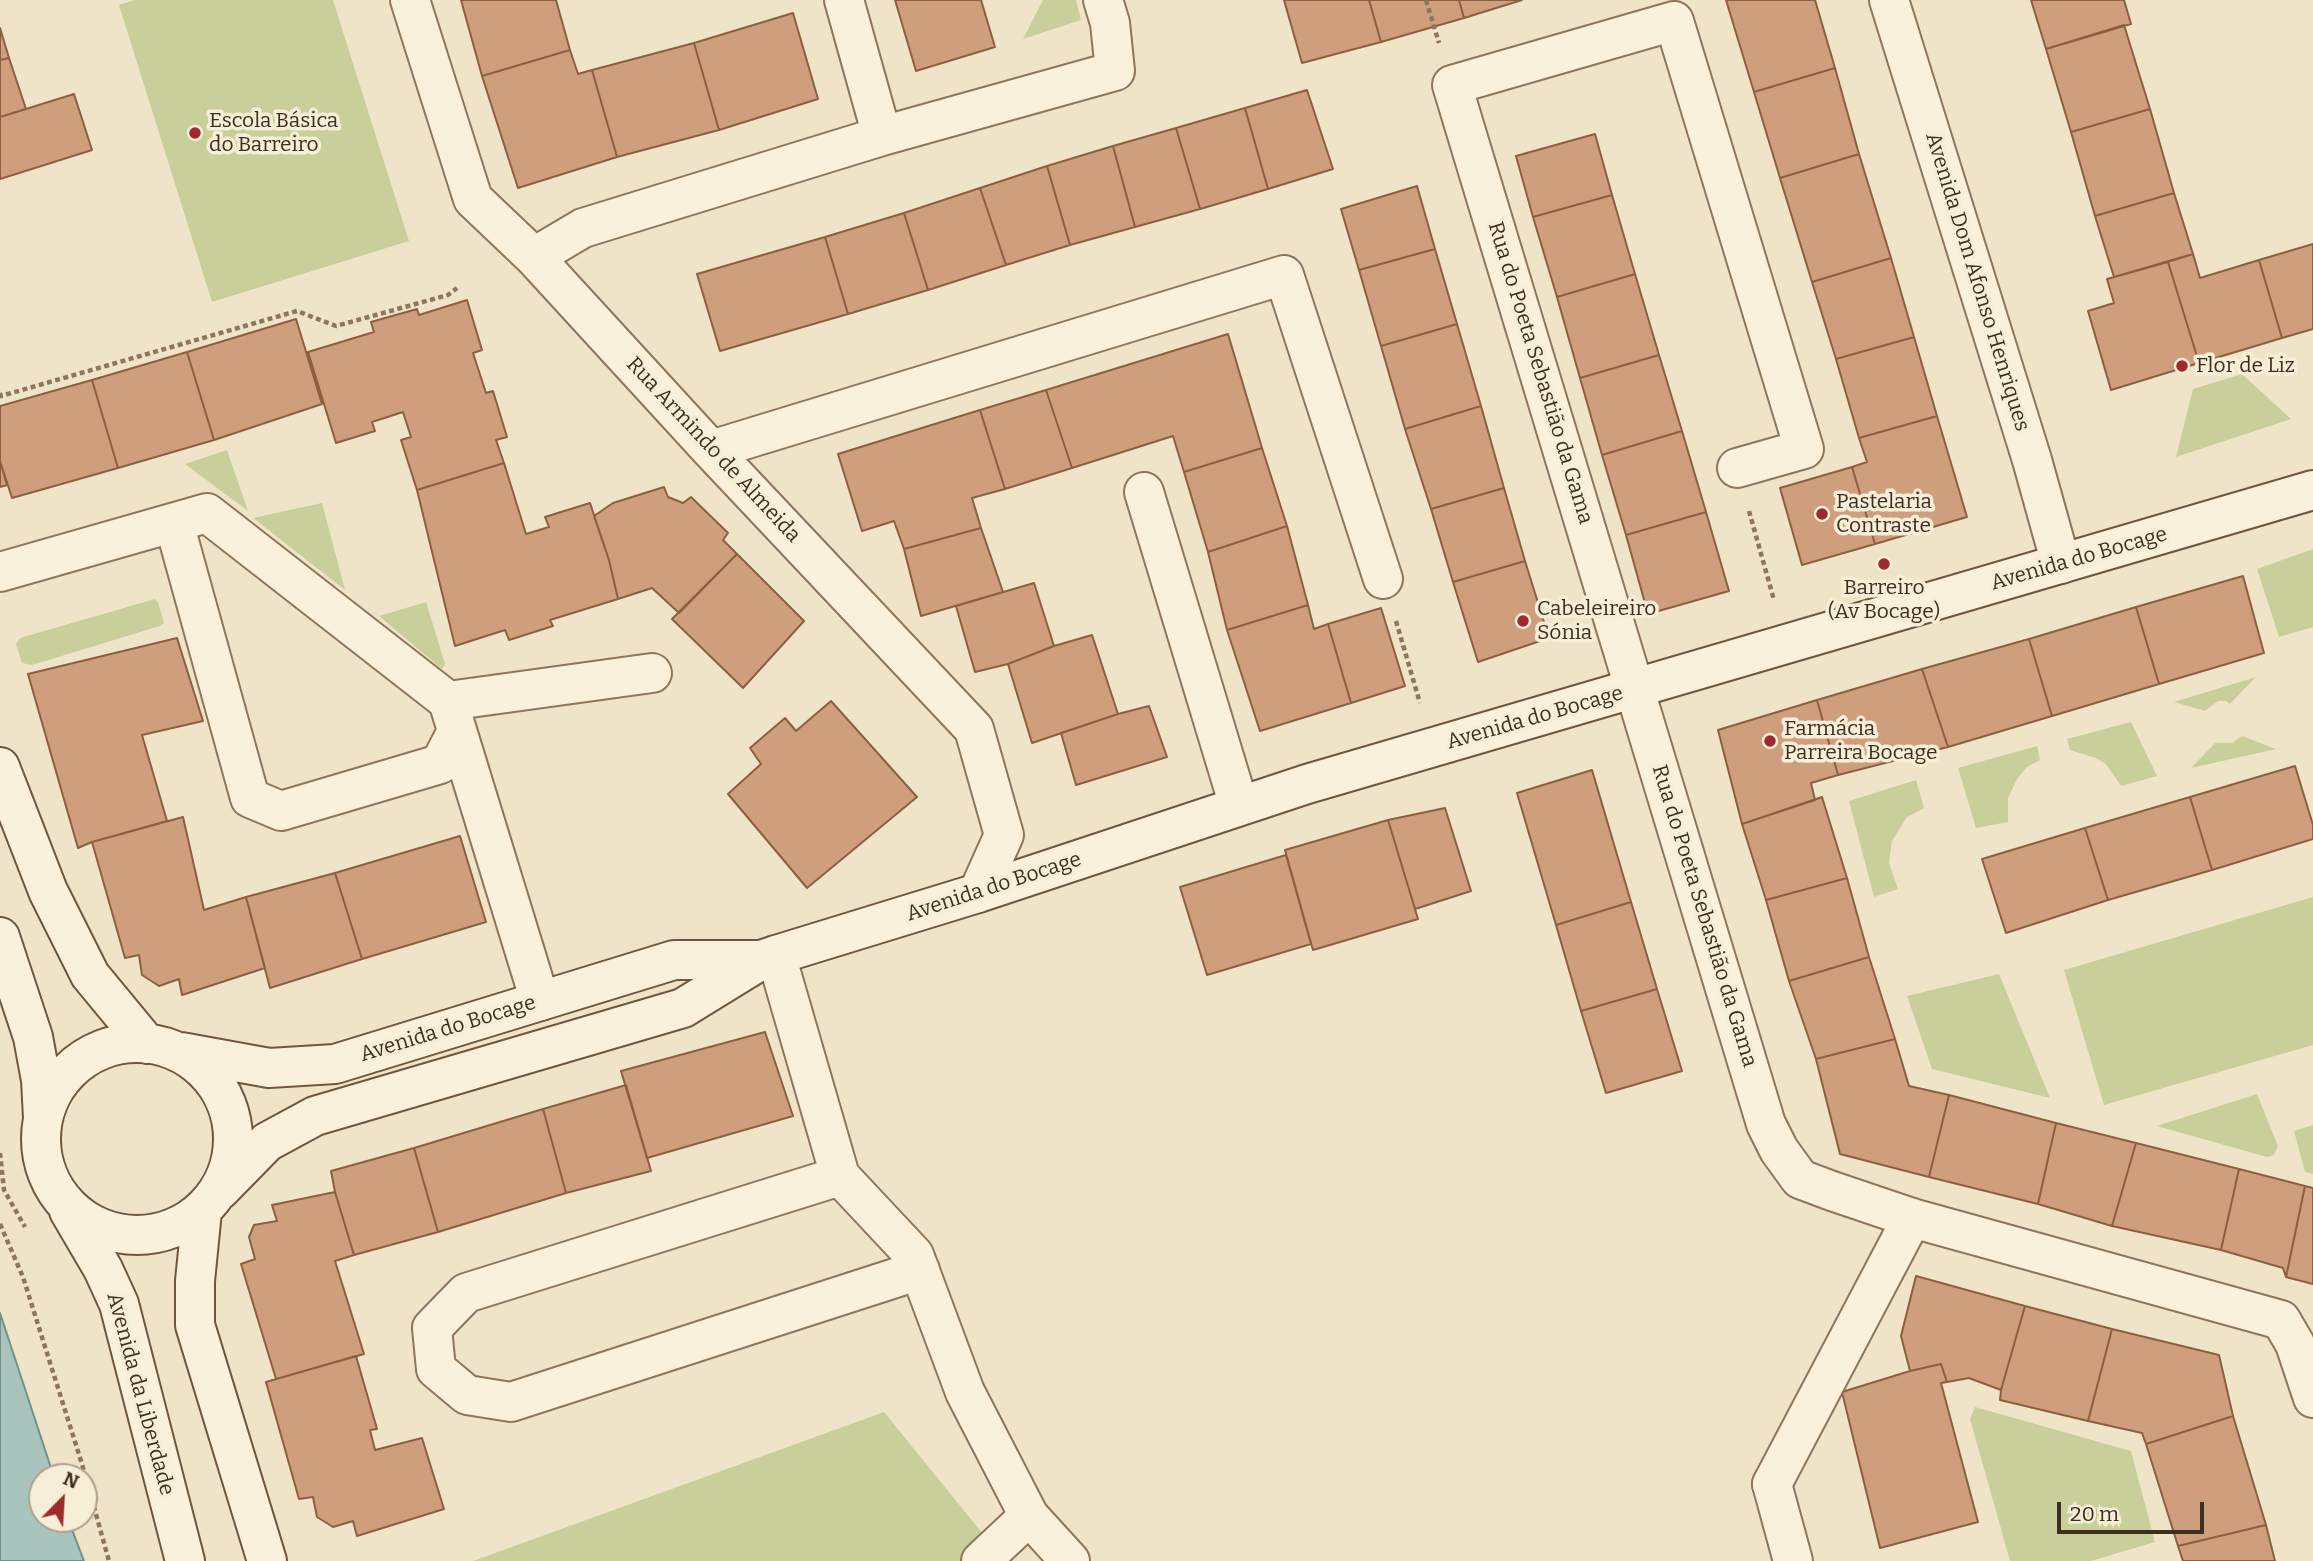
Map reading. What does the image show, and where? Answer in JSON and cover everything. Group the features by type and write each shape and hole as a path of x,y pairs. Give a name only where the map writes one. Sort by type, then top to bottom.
{"street":[{"name":"Rua Armindo de Almeida","path":"410,0 473,199 534,257 711,450 974,729 1004,835 978,893"},
{"path":"844,0 882,135"},
{"path":"534,257 583,228 882,135 1115,71 1110,23 1103,0"},
{"name":"Avenida Dom Afonso Henriques","path":"1889,0 2032,460 2061,564"},
{"name":"Rua do Poeta Sebastião da Gama","path":"1737,468 1804,449 1674,21 1452,85 1766,1124 1779,1150 1800,1179 1912,1218 2281,1320 2295,1345 2313,1398"},
{"path":"711,450 1284,275 1383,579"},
{"name":"Avenida do Bocage","path":"211,1200 267,1142 315,1116 683,1007 768,958 978,893 1307,784 2313,490"},
{"path":"1144,492 1239,806"},
{"path":"0,572 207,513 452,716 540,1001"},
{"path":"174,523 250,798 281,811 440,764 452,716"},
{"path":"452,716 652,673"},
{"path":"0,767 48,891 90,975 161,1047 198,1065 217,1085 229,1110 234,1137 231,1164 211,1200 195,1281 195,1325 267,1561"},
{"path":"0,937 33,1037 41,1080 41,1147 47,1175 60,1197 79,1215 101,1229 126,1235 152,1235 179,1226 211,1200"},
{"path":"768,958 841,1176 914,1255 965,1392 1029,1516 1070,1561"},
{"name":"Avenida do Bocage","path":"161,1047 269,1068 335,1064 674,960 768,958"},
{"path":"43,1119 53,1092 61,1081 70,1070 93,1054 119,1045 161,1047"},
{"path":"841,1176 466,1293 432,1328 436,1369 467,1395 511,1402 920,1270"},
{"name":"Avenida da Liberdade","path":"60,1197 103,1269 119,1304 185,1561"},
{"path":"1793,1561 1772,1484 1912,1218"},
{"path":"981,1561 1029,1516"}],"path":[{"path":"0,393 1,396 297,311 336,326 448,295 457,288"},
{"path":"1737,468 1787,645"},
{"path":"1383,579 1434,747"},
{"path":"0,1153 5,1190 26,1230"},
{"path":"0,1224 23,1277 82,1464 109,1561"}],"green space":[{"path":"134,0 333,0 409,241 212,302 119,5"},
{"path":"1043,0 1076,0 1081,20 1023,39"},
{"path":"2242,374 2291,419 2176,457 2193,389"},
{"path":"227,450 248,511 185,464"},
{"path":"322,503 345,590 253,518"},
{"path":"2313,549 2313,627 2279,637 2257,569"},
{"path":"155,599 164,623 160,626 32,665 22,663 16,644 20,638"},
{"path":"426,602 445,664 442,669 379,616"},
{"path":"2256,677 2230,704 2218,701 2205,711 2174,702"},
{"path":"2131,722 2157,776 2121,786 2106,764 2070,750 2067,739"},
{"path":"2242,736 2276,749 2191,768 2215,743 2232,743"},
{"path":"2037,746 2040,760 2027,767 2017,779 2008,798 2008,822 1976,828 1958,768"},
{"path":"1916,780 1924,808 1907,817 1892,841 1889,863 1898,889 1874,897 1849,801"},
{"path":"2313,897 2313,1045 2104,1105 2064,970"},
{"path":"1999,974 2050,1098 1932,1069 1907,996"},
{"path":"2257,1094 2278,1146 2274,1155 2267,1157 2157,1126"},
{"path":"2313,1125 2313,1174 2305,1172 2294,1131"},
{"path":"1975,1407 2131,1451 2155,1542 2091,1561 2010,1561 1970,1419"},
{"path":"884,1412 1005,1561 473,1561"}],"water":[{"path":"0,1313 49,1463 28,1463 28,1533 73,1533 84,1561 0,1561"}],"building":[{"path":"461,0 556,0 570,50 482,76"},
{"path":"895,0 981,0 995,47 916,71"},
{"path":"1284,0 1369,0 1381,42 1302,63"},
{"path":"1369,0 1459,0 1464,18 1381,42"},
{"path":"1459,0 1522,0 1464,18"},
{"path":"1726,0 1815,0 1835,68 1754,92"},
{"path":"2031,0 2124,0 2131,24 2046,49"},
{"path":"793,13 818,99 719,130 694,43"},
{"path":"2124,25 2150,109 2071,132 2046,49"},
{"path":"0,28 9,58 0,60"},
{"path":"694,43 719,130 617,157 592,70"},
{"path":"570,50 578,74 592,70 617,157 518,188 482,76"},
{"path":"9,58 26,109 0,117 0,60"},
{"path":"1835,68 1859,154 1780,178 1754,92"},
{"path":"1307,90 1333,169 1268,189 1245,108"},
{"path":"74,94 92,150 0,179 0,117"},
{"path":"1245,108 1268,189 1200,209 1176,128"},
{"path":"2150,109 2174,193 2095,216 2071,132"},
{"path":"1176,128 1200,209 1135,227 1113,146"},
{"path":"1595,134 1612,195 1533,217 1516,156"},
{"path":"1113,146 1135,227 1070,245 1047,166"},
{"path":"1859,154 1891,258 1812,282 1780,178"},
{"path":"1047,166 1070,245 1006,265 980,188"},
{"path":"1417,186 1435,249 1359,270 1341,209"},
{"path":"980,188 1006,265 928,290 904,213"},
{"path":"2174,193 2193,254 2114,277 2095,216"},
{"path":"1612,195 1635,274 1557,297 1533,217"},
{"path":"904,213 928,290 848,314 825,237"},
{"path":"825,237 848,314 720,351 697,274"},
{"path":"2313,244 2313,329 2282,338 2259,260"},
{"path":"1435,249 1457,324 1381,346 1359,270"},
{"path":"2193,254 2200,278 2259,260 2282,338 2199,363 2168,262"},
{"path":"1891,258 1914,337 1836,359 1812,282"},
{"path":"2168,262 2199,363 2111,390 2088,311 2114,303 2107,279"},
{"path":"1635,274 1659,355 1580,378 1557,297"},
{"path":"467,300 482,350 473,353 486,393 493,391 507,437 496,440 504,463 417,490 401,440 411,437 403,412 372,422 375,431 336,443 308,352 374,332 371,322 417,309 419,315"},
{"path":"296,319 322,404 214,440 187,352"},
{"path":"1457,324 1481,406 1405,429 1381,346"},
{"path":"1228,334 1262,448 1184,472 1173,436 1072,468 1046,390"},
{"path":"1914,337 1937,416 1859,438 1836,359"},
{"path":"187,352 214,440 118,468 92,380"},
{"path":"1659,355 1682,431 1602,455 1580,378"},
{"path":"92,380 118,468 12,498 0,461 0,406"},
{"path":"1046,390 1072,468 1005,489 980,410"},
{"path":"1481,406 1504,488 1431,509 1405,429"},
{"path":"980,410 1005,489 972,498 981,528 904,549 894,521 862,531 838,454"},
{"path":"1937,416 1967,517 1875,544 1852,467 1867,462 1859,438"},
{"path":"1682,431 1706,512 1626,535 1602,455"},
{"path":"1262,448 1287,526 1208,552 1184,472"},
{"path":"0,461 7,485 0,487"},
{"path":"504,463 526,534 549,527 545,517 590,503 609,560 618,599 550,620 553,626 509,640 505,630 455,646 417,490"},
{"path":"1852,467 1875,544 1802,565 1780,488"},
{"path":"664,487 668,497 683,503 691,497 728,533 723,540 737,554 679,613 652,588 618,599 609,560 594,516 613,503"},
{"path":"1504,488 1525,561 1453,582 1431,509"},
{"path":"1706,512 1729,591 1648,614 1626,535"},
{"path":"1287,526 1308,605 1227,630 1208,552"},
{"path":"981,528 1003,592 921,616 904,549"},
{"path":"737,554 804,621 743,688 672,619"},
{"path":"1525,561 1549,638 1478,662 1453,582"},
{"path":"2243,576 2264,653 2159,684 2136,607"},
{"path":"1034,583 1054,646 1008,664 975,672 956,606"},
{"path":"1308,605 1314,629 1328,624 1351,703 1260,731 1227,630"},
{"path":"2136,607 2159,684 2052,716 2029,639"},
{"path":"1381,608 1405,686 1351,703 1328,624"},
{"path":"1092,635 1118,714 1032,743 1008,664"},
{"path":"177,638 203,721 142,735 167,821 78,848 28,674"},
{"path":"2029,639 2052,716 1948,747 1922,669"},
{"path":"1922,669 1948,747 1838,775 1817,700"},
{"path":"1817,700 1838,775 1811,783 1815,800 1742,824 1718,730"},
{"path":"831,701 917,797 807,888 728,794 761,764 750,748 785,718 796,731"},
{"path":"1149,706 1167,757 1076,785 1061,733"},
{"path":"2295,766 2313,825 2313,839 2212,870 2190,797"},
{"path":"1592,770 1631,902 1556,925 1517,793"},
{"path":"1822,797 1847,878 1766,900 1742,824"},
{"path":"2190,797 2212,870 2108,900 2085,828"},
{"path":"1445,808 1471,891 1415,909 1388,820"},
{"path":"183,817 204,910 246,897 265,968 182,995 179,979 159,986 142,975 139,955 125,958 92,842"},
{"path":"1388,820 1418,919 1313,950 1285,850"},
{"path":"2085,828 2108,900 2006,933 1982,859"},
{"path":"460,836 486,922 362,959 335,873"},
{"path":"1286,855 1311,944 1207,975 1180,887"},
{"path":"335,873 362,959 270,988 246,897"},
{"path":"1847,878 1869,957 1789,981 1766,900"},
{"path":"1631,902 1657,989 1581,1011 1556,925"},
{"path":"1869,957 1895,1039 1816,1059 1789,981"},
{"path":"1657,989 1682,1071 1606,1093 1581,1011"},
{"path":"765,1032 793,1116 647,1158 621,1071"},
{"path":"1895,1039 1909,1086 1949,1095 1929,1177 1840,1154 1816,1059"},
{"path":"626,1085 651,1171 566,1193 543,1109"},
{"path":"1949,1095 2056,1123 2038,1204 1929,1177"},
{"path":"543,1109 566,1193 438,1232 414,1148"},
{"path":"2056,1123 2136,1143 2112,1226 2038,1204"},
{"path":"2136,1143 2239,1169 2221,1250 2112,1226"},
{"path":"414,1148 438,1232 354,1255 331,1171"},
{"path":"2239,1169 2305,1186 2286,1277 2283,1268 2221,1250"},
{"path":"2305,1186 2313,1188 2313,1284 2286,1277"},
{"path":"335,1192 354,1255 335,1261 364,1354 276,1379 241,1264 255,1259 249,1237 254,1225 277,1221 272,1205"},
{"path":"1916,1276 2025,1306 2001,1390 1969,1378 1947,1382 1941,1364 1910,1371 1901,1336"},
{"path":"2025,1306 2112,1329 2088,1421 2000,1400"},
{"path":"2112,1329 2219,1355 2233,1416 2146,1444 2142,1433 2088,1421"},
{"path":"356,1356 377,1429 370,1430 375,1450 422,1438 444,1509 357,1536 353,1521 333,1527 317,1517 313,1497 299,1499 266,1382"},
{"path":"1941,1364 1947,1382 1941,1383 1978,1522 1880,1548 1842,1392"},
{"path":"2233,1416 2266,1525 2178,1546 2146,1444"},
{"path":"2266,1525 2275,1561 2183,1561 2178,1546"}],"place":[{"name":"Escola Básica do Barreiro","path":"195,133"},
{"name":"Flor de Liz","path":"2182,366"},
{"name":"Pastelaria Contraste","path":"1822,514"},
{"name":"Barreiro (Av Bocage)","path":"1884,564"},
{"name":"Cabeleireiro Sónia","path":"1523,621"},
{"name":"Farmácia Parreira Bocage","path":"1770,741"}]}
